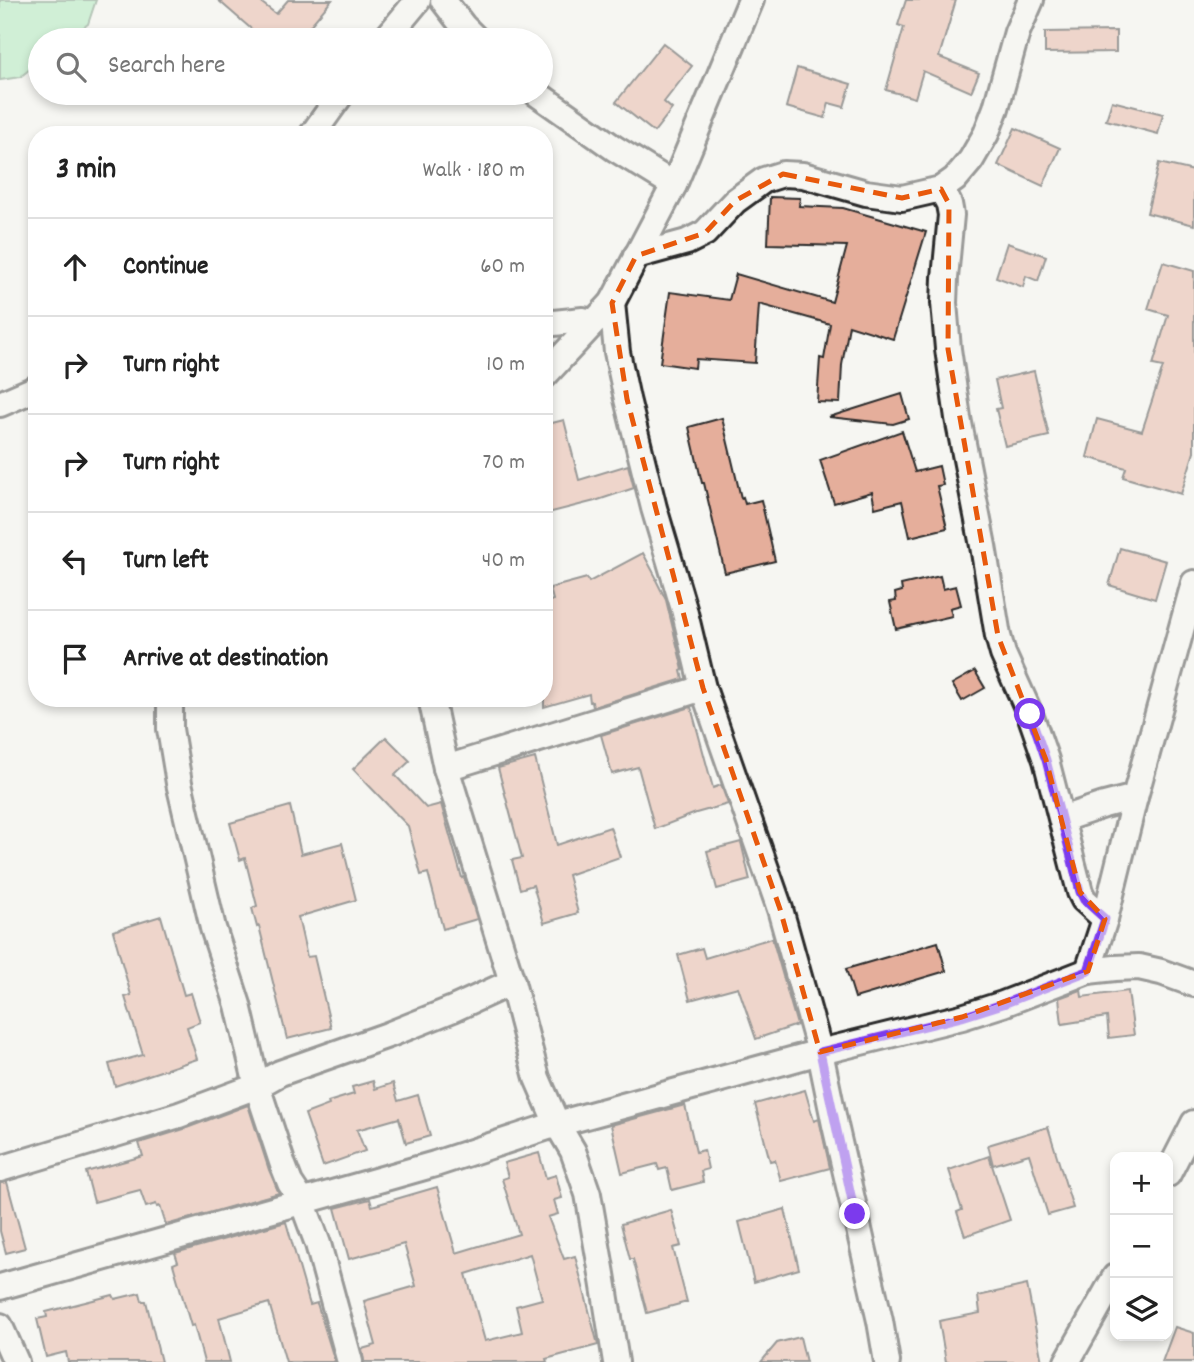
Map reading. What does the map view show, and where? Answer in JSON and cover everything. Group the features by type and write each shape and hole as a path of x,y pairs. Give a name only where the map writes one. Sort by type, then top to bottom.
{"street":[{"path":"395,28 418,0"},
{"path":"443,0 465,28"},
{"path":"553,366 612,303 674,185 751,0"},
{"path":"636,256 687,242 705,233 735,201 764,180 783,174 803,175 883,197 902,198 941,189 955,179 971,160 986,134 1017,32 1031,0"},
{"path":"318,126 333,105"},
{"path":"553,105 614,148 674,185"},
{"path":"941,189 951,215 944,303 948,349 958,418 1003,654 1030,714 1046,760 1080,892 1084,900 1105,919"},
{"path":"612,303 617,352 627,399 703,688 780,909 820,1052 887,1362"},
{"path":"553,323 583,320 594,322"},
{"path":"0,404 28,392"},
{"path":"1088,971 1105,919 1135,797 1194,583"},
{"path":"446,768 703,688"},
{"path":"170,707 170,729 179,783 213,928 238,1005 257,1086 290,1183 303,1201 318,1244 350,1362"},
{"path":"433,707 446,768 512,982 537,1078 557,1124 573,1151 587,1194 616,1362"},
{"path":"1062,819 1135,797"},
{"path":"0,1287 435,1164 557,1124 820,1052 962,1017 1088,971 1139,967 1194,984"},
{"path":"0,1170 178,1115 257,1086 280,1073 388,1035 512,982"},
{"path":"1173,1164 1194,1123"},
{"path":"1067,1362 1114,1278"},
{"path":"0,1326 16,1362"}],"highlighted area":[{"path":"783,174 902,198 941,189 949,204 948,349 998,636 1046,760 1080,892 1105,919 1088,971 962,1017 820,1052 780,909 703,688 627,399 612,303 636,256 705,233 735,201"}],"green space":[{"path":"0,0 96,0 88,24 83,28 28,28 28,71 20,77 0,80"}],"building":[{"path":"218,0 258,0 276,14 288,0 332,0 308,28 250,28"},
{"path":"906,0 956,0 939,57 979,73 971,92 923,71 915,98 886,90 904,27 898,25"},
{"path":"1116,31 1116,52 1045,53 1045,32"},
{"path":"663,43 692,66 664,102 672,109 654,132 616,102"},
{"path":"797,68 851,84 844,107 829,103 825,118 786,107"},
{"path":"1112,101 1163,114 1158,134 1106,120"},
{"path":"1015,128 1060,148 1043,186 998,165"},
{"path":"1159,163 1194,171 1194,225 1147,213"},
{"path":"770,197 800,198 799,206 843,208 926,232 893,339 849,325 842,365 840,403 817,402 820,358 824,359 830,324 759,304 755,363 696,359 695,368 660,363 670,292 729,300 736,274 832,302 847,246 768,244"},
{"path":"1007,243 1046,256 1038,281 1026,276 1023,287 996,277"},
{"path":"1163,262 1194,271 1194,452 1181,494 1123,477 1126,468 1087,457 1097,419 1142,431 1163,367 1153,365 1168,315 1148,309"},
{"path":"1034,371 1049,436 1005,446 996,409 1001,408 995,380"},
{"path":"902,394 909,419 893,424 829,417"},
{"path":"722,418 741,498 743,497 745,504 761,500 775,561 725,573 689,427"},
{"path":"564,420 579,480 628,465 634,488 553,512 553,423"},
{"path":"902,431 915,472 939,466 943,485 937,486 947,528 910,537 902,501 875,508 872,492 834,503 820,460"},
{"path":"1120,548 1166,561 1155,599 1109,585"},
{"path":"643,553 666,600 683,679 593,707 589,694 553,704 553,587 587,578 589,582"},
{"path":"940,576 943,589 956,586 961,605 950,608 952,616 896,629 890,602 896,601 895,593 902,591 901,585"},
{"path":"975,671 985,688 962,701 952,684"},
{"path":"691,707 713,788 721,785 728,804 655,829 638,767 612,774 601,735"},
{"path":"386,737 410,761 395,775 426,808 441,804 477,919 443,929 428,873 421,875 408,826 353,769"},
{"path":"535,758 557,845 610,827 620,857 568,875 578,913 544,923 533,885 520,889 512,860 522,858 498,768"},
{"path":"290,806 301,854 342,843 356,900 298,917 307,957 314,956 331,1028 287,1039 259,926 257,927 252,908 257,906 245,858 240,860 230,823"},
{"path":"741,842 750,880 717,889 707,851"},
{"path":"161,916 184,995 191,993 200,1022 187,1027 197,1059 115,1086 109,1064 143,1055 125,997 131,995 113,931"},
{"path":"772,938 797,1025 756,1039 738,987 690,1000 678,955 702,948 705,958"},
{"path":"938,942 946,971 855,998 846,969"},
{"path":"1081,990 1082,997 1128,991 1134,1035 1109,1038 1107,1017 1062,1024 1059,998"},
{"path":"373,1081 375,1089 393,1083 398,1101 418,1095 430,1136 406,1143 399,1118 357,1130 365,1151 323,1166 305,1114 329,1105 328,1102 354,1094 352,1087"},
{"path":"805,1090 814,1121 819,1119 830,1168 781,1181 775,1160 770,1161 755,1104"},
{"path":"248,1105 279,1193 166,1225 160,1206 157,1207 156,1204 146,1207 140,1190 94,1202 86,1172 143,1156 139,1143"},
{"path":"685,1105 696,1152 704,1150 708,1169 701,1171 703,1182 672,1190 667,1168 659,1170 657,1164 622,1173 611,1125"},
{"path":"1048,1127 1073,1208 1048,1215 1029,1154 993,1165 988,1145"},
{"path":"539,1153 546,1178 556,1175 562,1198 554,1200 558,1214 548,1217 564,1259 575,1256 598,1345 546,1359 547,1362 364,1362 362,1349 376,1345 364,1301 416,1286 404,1244 349,1259 335,1208 370,1199 372,1206 437,1187 456,1253 519,1234 502,1179 508,1177 504,1163","holes":["530,1254 542,1299 516,1306 522,1332 485,1341 466,1274"]},
{"path":"989,1156 1010,1220 965,1236 957,1212 962,1210 949,1170"},
{"path":"7,1182 25,1248 6,1253 0,1231 0,1183"},
{"path":"785,1209 799,1269 754,1282 739,1222"},
{"path":"671,1210 681,1246 673,1248 687,1302 647,1313 621,1224"},
{"path":"286,1222 310,1305 317,1303 335,1362 286,1362 269,1303 219,1318 230,1362 204,1362 173,1264 178,1262 175,1253"},
{"path":"1027,1285 1042,1362 946,1362 939,1321 980,1313 978,1296"},
{"path":"140,1293 142,1301 146,1301 161,1362 68,1362 66,1352 46,1357 37,1319 47,1317 46,1312 113,1295 115,1299"},
{"path":"1175,1327 1194,1333 1194,1362 1162,1362 1170,1341 1173,1341"},
{"path":"800,1337 806,1362 761,1362 777,1343"}],"route":[{"path":"855,1214 820,1052 962,1017 1088,971 1105,919 1084,900 1077,884 1071,851 1046,760 1030,714"}]}
